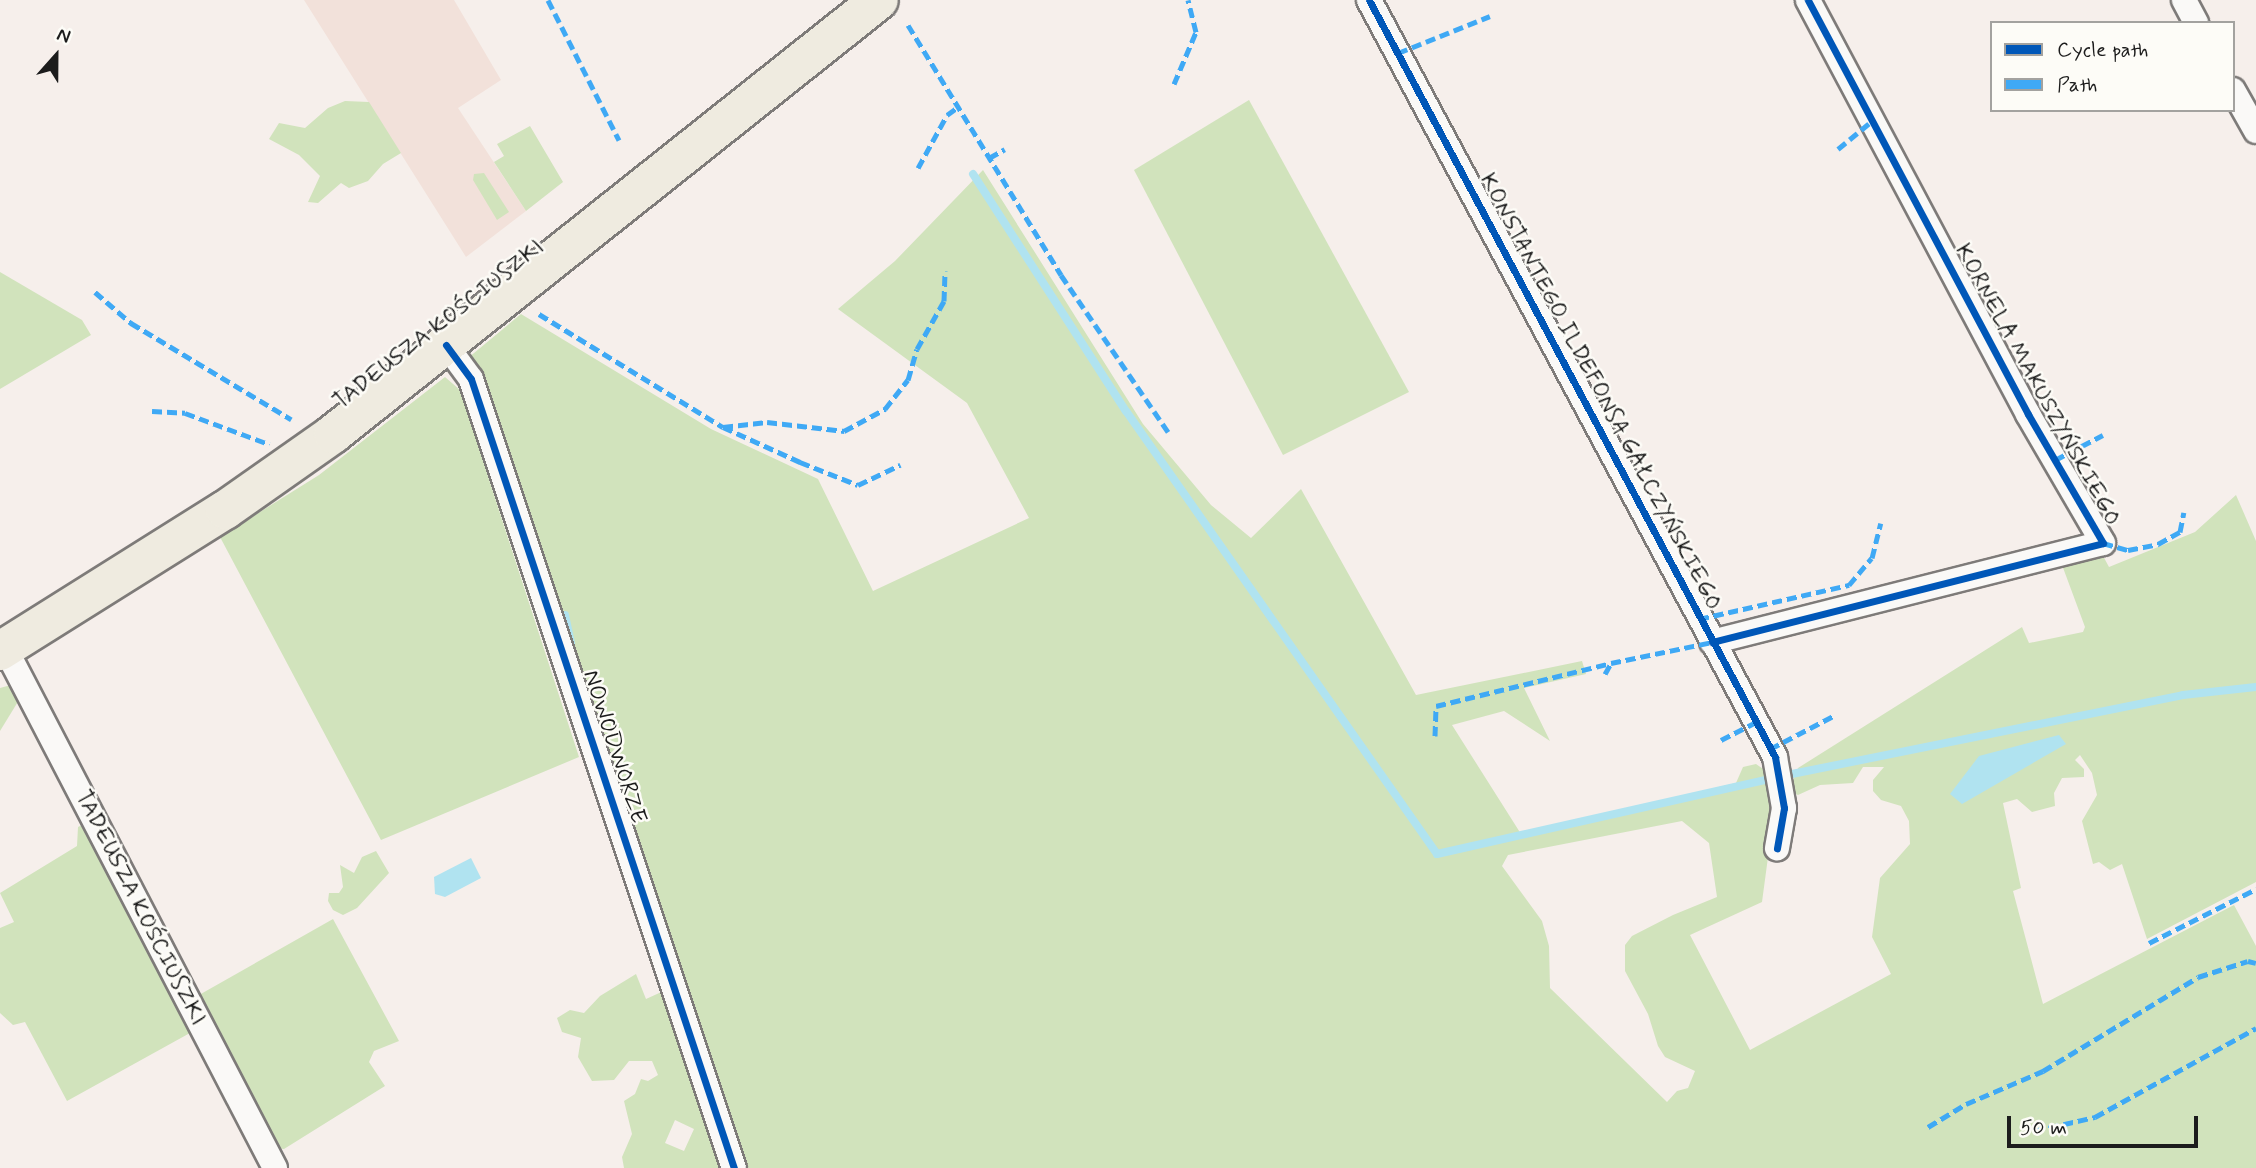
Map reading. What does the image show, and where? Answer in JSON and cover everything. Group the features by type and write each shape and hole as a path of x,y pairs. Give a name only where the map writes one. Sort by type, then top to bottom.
{"main road":[{"name":"TADEUSZA KOŚCIUSZKI","path":"2,649 225,510 446,345 879,0"}],"street":[{"name":"KONSTANTEGO ILDEFONSA GAŁCZYŃSKIEGO","path":"1369,0 1775,757 1784,808 1777,848"},
{"name":"KORNELA MAKUSZYŃSKIEGO","path":"1712,642 2104,544 2028,414 1808,0"},
{"path":"2184,0 2195,21"},
{"path":"2235,94 2256,131"},
{"name":"NOWODWORZE","path":"446,345 471,379 734,1168"},
{"name":"TADEUSZA KOŚCIUSZKI","path":"2,649 275,1168"}],"shaded area":[{"path":"304,0 454,0 501,80 458,108 526,211 466,257"}],"green space":[{"path":"1249,100 1409,392 1283,455 1134,170"},
{"path":"345,101 369,102 401,153 383,164 368,181 349,188 341,183 318,203 308,202 320,176 299,155 269,139 279,123 305,128 328,108"},
{"path":"530,126 563,182 526,211 494,162 504,156 497,144"},
{"path":"983,170 1143,424 1211,505 1251,538 1301,489 1416,695 1582,661 1586,674 1524,688 1550,741 1504,711 1452,725 1521,834 1736,783 1743,767 1756,764 1766,771 1777,790 1762,902 1690,935 1750,1050 1891,974 1872,937 1880,878 1910,844 1909,821 1901,806 1881,800 1873,791 1873,780 1884,767 1863,767 1853,783 1820,785 1798,795 1789,791 1798,768 2022,627 2029,643 2083,632 2085,627 2062,565 2102,554 2109,567 2195,532 2236,495 2256,541 2256,882 2147,939 2122,864 2110,870 2099,862 2093,864 2082,821 2097,795 2092,773 2080,755 2075,760 2084,769 2084,777 2062,778 2054,793 2055,806 2032,812 2017,799 2003,803 2021,888 2013,891 2043,1004 2234,905 2256,946 2256,1168 624,1168 622,1157 632,1134 624,1101 635,1094 641,1079 648,1081 658,1075 652,1061 629,1061 614,1080 592,1081 578,1057 581,1038 562,1032 557,1018 570,1010 584,1013 600,996 636,974 646,999 668,989 468,358 521,314 711,429 818,479 873,591 1029,518 967,403 838,309 895,261","holes":["1682,821 1709,843 1717,897 1632,936 1625,945 1625,971 1648,1014 1658,1046 1665,1057 1695,1071 1688,1088 1677,1091 1667,1102 1550,988 1549,946 1542,921 1502,866 1508,855","675,1120 694,1129 684,1151 665,1143"]},
{"path":"484,173 509,212 497,220 473,180 474,174"},
{"path":"0,272 82,320 91,335 0,389"},
{"path":"445,377 460,390 579,757 381,840 220,537 319,475"},
{"path":"11,685 19,700 0,731 0,688"},
{"path":"86,823 199,1028 67,1101 25,1022 13,1025 0,1013 0,928 14,922 0,893 77,846 78,827"},
{"path":"376,851 389,873 357,908 343,915 333,910 328,901 329,893 339,893 343,887 340,865 354,873 362,857"},
{"path":"333,919 399,1041 374,1051 369,1062 385,1086 284,1149 276,1148 199,995"}],"water":[{"path":"2059,735 2066,744 1962,804 1950,794 1979,756"},
{"path":"471,858 481,878 445,897 435,894 434,877"}],"waterway":[{"path":"973,174 1126,411 1437,854 1774,778"},
{"path":"565,615 571,643"},
{"path":"1782,776 2183,695 2256,687"}],"marked path":[{"path":"548,0 619,140"},
{"path":"1174,84 1196,32 1188,0"},
{"path":"1398,53 1490,16"},
{"path":"908,25 1061,275 1168,432"},
{"path":"918,168 947,115 958,107"},
{"path":"1838,149 1872,121"},
{"path":"989,158 1005,149"},
{"path":"723,427 767,422 844,431 885,409 908,380 917,349 944,301 945,271"},
{"path":"95,292 131,323 291,419"},
{"path":"539,314 723,427 800,462 858,485 900,465"},
{"path":"152,411 185,413 269,444"},
{"path":"2055,460 2103,435"},
{"path":"2103,543 2128,550 2158,544 2180,532 2184,512"},
{"path":"1699,619 1849,585 1872,558 1881,523"},
{"path":"1605,674 1611,663 1712,642"},
{"path":"1435,736 1436,706 1611,663"},
{"path":"1770,749 1835,715"},
{"path":"1721,740 1756,722"},
{"path":"2149,943 2256,889"},
{"path":"1928,1127 1966,1104 2043,1071 2198,977 2248,961 2256,963"},
{"path":"2034,1131 2095,1117 2256,1028"}],"cycle path":[{"path":"1369,0 1775,757 1784,808 1777,848"},
{"path":"1712,642 2103,543 2028,414 1808,0"},
{"path":"446,345 471,379 734,1168"}]}
